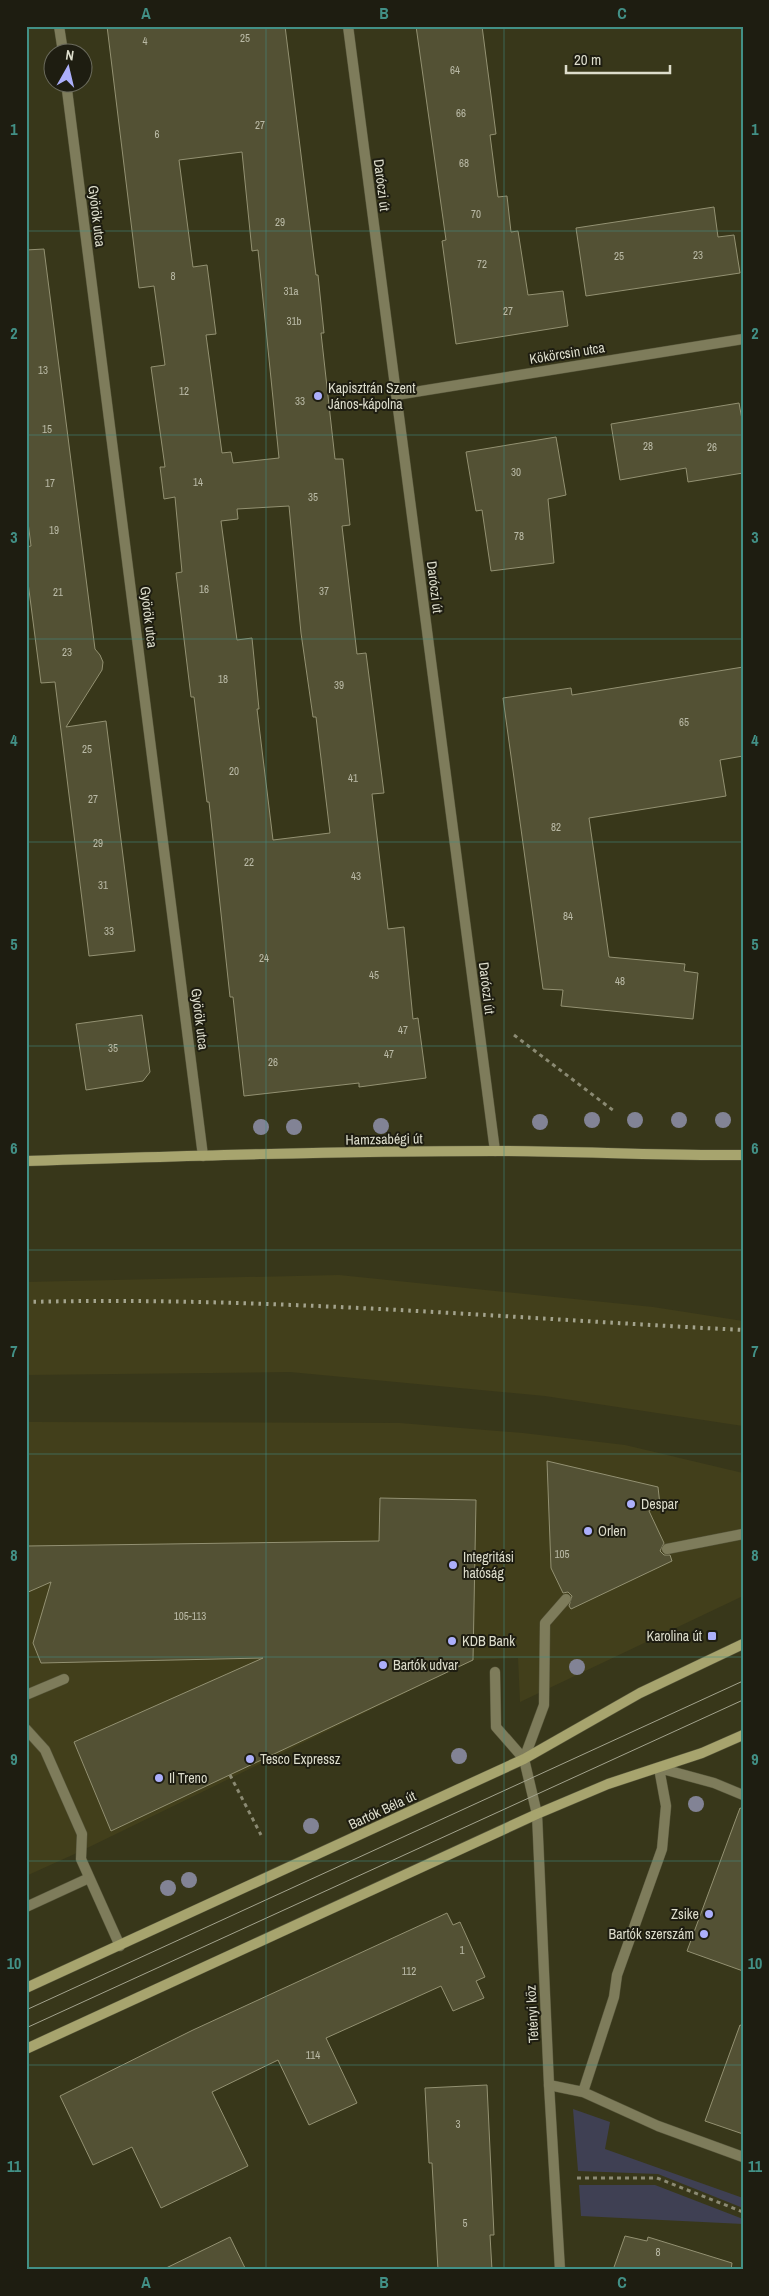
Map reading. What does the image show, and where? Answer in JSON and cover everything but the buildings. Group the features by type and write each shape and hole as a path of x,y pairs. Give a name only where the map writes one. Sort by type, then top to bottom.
{"street":[{"path":"59,26 61,42"},
{"name":"Daróczi út","path":"348,26 494,1151"},
{"name":"Györök utca","path":"67,92 203,1156"},
{"name":"Kökörcsin utca","path":"396,394 743,339"},
{"name":"Hamzsabégi út","path":"26,1161 494,1151 675,1156 743,1154"},
{"path":"667,1549 743,1534"},
{"path":"495,1672 496,1727 524,1759 544,1705 545,1623 566,1598"},
{"name":"Bartók Béla út","path":"26,1988 524,1759 640,1693 743,1644"},
{"path":"26,1695 64,1679"},
{"path":"26,1729 45,1750 82,1834 81,1859 120,1946"},
{"path":"26,2049 537,1814 608,1784 659,1768 743,1735"},
{"name":"Tétényi köz","path":"524,1759 537,1814 549,2085 560,2270"},
{"path":"659,1768 714,1783 743,1795"},
{"path":"583,2092 614,1997 617,1975 662,1849 666,1806 659,1768"},
{"path":"26,1907 89,1878"},
{"path":"549,2085 583,2092 658,2126 743,2157"}],"path":[{"path":"514,1035 614,1112"},
{"path":"230,1775 261,1835"},
{"path":"574,2178 657,2178 743,2212"}],"shaded area":[{"path":"339,1275 653,1307 743,1321 743,1426 545,1396 290,1372 26,1375 26,1282"},
{"path":"26,1422 400,1423 523,1433 625,1445 743,1473 743,1596 520,1702 518,1658 473,1660 26,1876"},
{"path":"573,2109 610,2122 605,2149 743,2198 743,2208 658,2174 578,2171"},
{"path":"579,2185 655,2185 743,2219 743,2224 581,2216"}],"tram line":[{"path":"26,2010 743,1681"},
{"path":"26,2028 743,1700"}],"railway":[{"path":"26,1302 206,1302 295,1305 743,1330"}],"place":[{"name":"Kapisztrán Szent János-kápolna","path":"318,396"},
{"name":"Despar","path":"631,1504"},
{"name":"Orlen","path":"588,1531"},
{"name":"Integritási hatóság","path":"453,1565"},
{"name":"Karolina út","path":"712,1636"},
{"name":"KDB Bank","path":"452,1641"},
{"name":"Bartók udvar","path":"383,1665"},
{"name":"Tesco Expressz","path":"250,1759"},
{"name":"Il Treno","path":"159,1778"},
{"name":"Zsike","path":"709,1914"},
{"name":"Bartók szerszám","path":"704,1934"}]}
